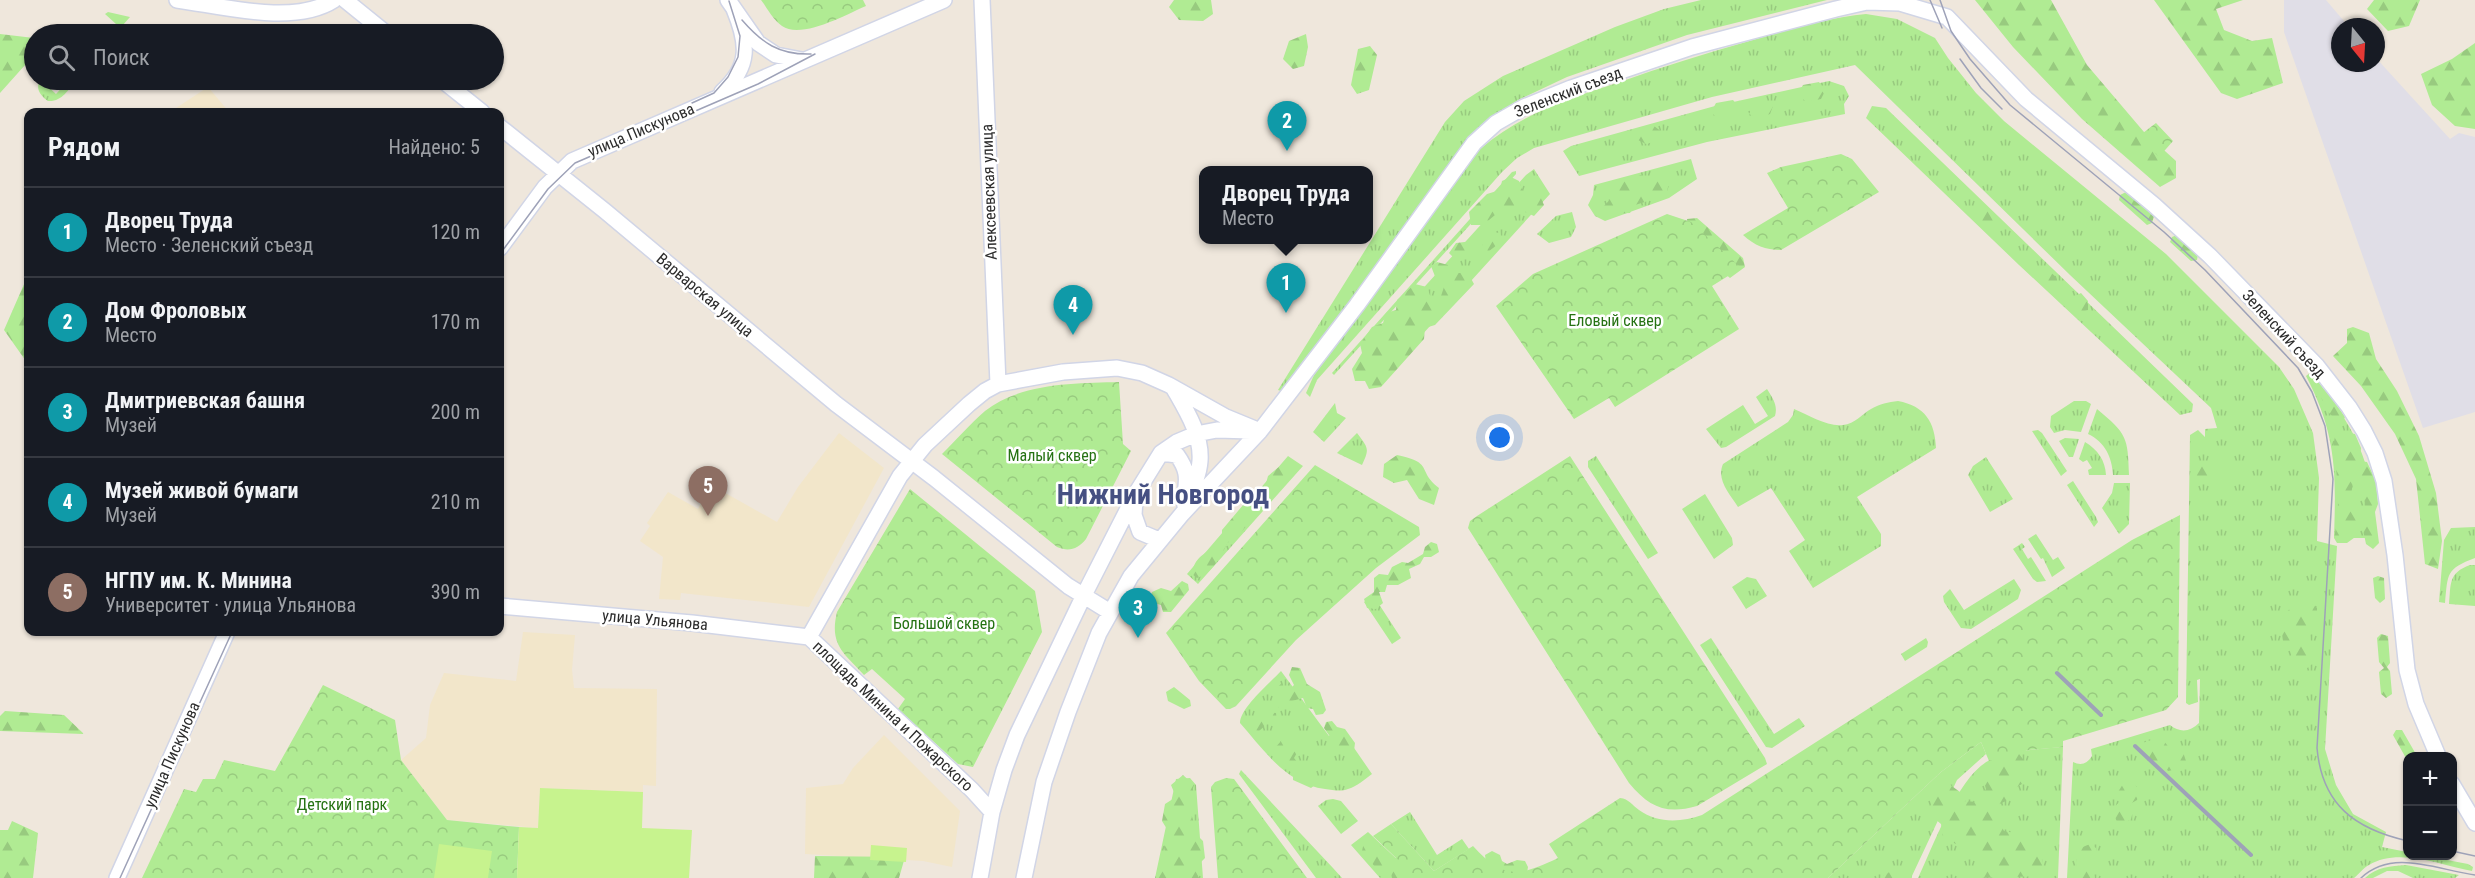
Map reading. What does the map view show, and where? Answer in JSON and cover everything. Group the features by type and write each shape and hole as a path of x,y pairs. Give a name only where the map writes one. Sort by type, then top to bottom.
{"street":[{"path":"177,0 270,12 310,10 334,0"},
{"path":"270,12 300,0"},
{"path":"345,0 375,24"},
{"name":"улица Пискунова","path":"504,243 545,188 572,161 581,156 944,0"},
{"name":"Алексеевская улица","path":"982,0 998,384"},
{"path":"1944,0 1947,17"},
{"name":"Зеленский съезд","path":"1260,431 1357,306 1474,143 1496,123 1524,107 1571,88 1692,47 1867,2 1900,3 1947,17 2026,99 2154,205 2210,256 2318,366 2349,407 2375,453 2384,481 2395,555 2407,670 2416,704 2436,752"},
{"path":"735,9 758,43 776,55 808,57"},
{"path":"715,98 733,81 743,66 745,40 735,9"},
{"path":"454,90 477,108"},
{"name":"Варварская улица","path":"504,130 557,175 605,211 836,404 912,461"},
{"name":"площадь Минина и Пожарского","path":"992,813 972,790 809,637 900,476 925,446 985,391 998,384 1063,372 1117,368 1142,373 1226,417 1260,431"},
{"path":"1174,389 1191,417 1201,459 1182,514"},
{"name":"площадь Минина и Пожарского","path":"980,878 992,813 1017,735 1135,495 1161,453 1177,442 1196,434 1217,430 1260,431"},
{"path":"1024,878 1044,783 1068,712 1110,612 1131,576 1159,540 1260,431"},
{"path":"1161,453 1177,455 1185,466 1188,478 1182,514"},
{"path":"912,461 1068,586 1110,612"},
{"path":"1135,495 1134,515 1140,532 1159,540"},
{"name":"улица Ульянова","path":"504,606 692,623 809,637"},
{"name":"улица Пискунова","path":"117,878 225,636"},
{"path":"2457,792 2475,823"}],"shaded area":[{"path":"2284,0 2326,0 2341,18 2331,18 2331,72 2385,72 2385,68 2450,139 2459,133 2475,137 2475,412 2423,428 2284,32"},
{"path":"203,90 211,90 226,108 176,108"},
{"path":"839,433 884,468 809,607 681,593 680,600 659,599 663,557 640,541 650,526 647,523 668,492 698,509 711,485 777,522 798,487"},
{"path":"523,632 575,635 572,670 574,688 657,689 656,786 643,785 643,792 540,788 538,828 447,820 401,760 426,738 430,705 444,673 516,681"},
{"path":"884,735 960,811 952,867 923,861 805,854 806,788 843,784 853,768"}],"green space":[{"path":"761,0 863,0 866,6 836,20 800,30 782,26"},
{"path":"1174,0 1211,0 1213,14 1203,21 1179,20 1169,7"},
{"path":"1701,0 1827,0 1687,35 1567,77 1520,99 1491,117 1468,141 1350,302 1281,391 1278,390 1369,244 1373,244 1373,238 1445,122 1464,101 1503,76 1615,27 1664,9"},
{"path":"1975,0 2051,0 2087,65 2144,132 2176,161 2176,178 2160,187 2082,119 2013,47"},
{"path":"2154,0 2243,0 2216,9 2224,30 2252,41 2272,38 2283,83 2237,99 2221,93"},
{"path":"2374,0 2420,0 2409,26 2388,31 2385,28 2385,18 2376,18 2367,9"},
{"path":"108,12 130,17 124,24 116,24 105,14"},
{"path":"1866,14 1897,19 1935,38 1976,93 2004,121 2166,254 2279,367 2294,389 2313,433 2319,478 2317,541 2337,546 2325,749 2336,785 2353,814 2386,832 2382,847 2403,851 2403,857 2380,860 2369,865 2354,878 2067,878 2073,762 2081,764 2088,761 2092,756 2091,749 2170,725 2185,730 2199,723 2200,679 2197,680 2198,702 2189,705 2186,703 2190,435 2198,430 2205,437 2205,429 2217,428 2211,408 2070,275 1855,65 1712,97 1534,148 1517,158 1317,380 1310,397 1306,393 1314,375 1480,149 1496,136 1529,116 1582,95 1730,47 1806,25"},
{"path":"0,34 24,37 24,66 0,93"},
{"path":"1306,34 1308,47 1304,66 1293,69 1283,59 1289,41"},
{"path":"2475,43 2475,129 2455,126 2432,105 2421,74 2452,59"},
{"path":"1370,46 1377,55 1369,90 1357,94 1351,85 1358,49"},
{"path":"1829,81 1844,86 1849,96 1844,104 1845,114 1707,142 1579,176 1563,151 1571,146 1715,106"},
{"path":"1819,82 1825,91 1821,99 1806,102 1798,94 1803,85"},
{"path":"39,90 52,90 56,94 60,90 68,90 53,101 48,101"},
{"path":"1733,100 1739,107 1733,115 1716,117 1711,112 1716,103"},
{"path":"1766,101 1773,106 1770,114 1757,118 1749,114 1752,108"},
{"path":"1872,106 1886,108 2193,404 2192,412 2180,415 2019,265 1866,118"},
{"path":"2156,123 2173,141 2159,157 2139,136"},
{"path":"1654,126 1662,132 1658,141 1646,144 1636,139 1642,129"},
{"path":"1841,154 1852,159 1879,192 1781,250 1761,247 1743,235 1788,208 1767,173 1781,167"},
{"path":"1691,159 1697,179 1669,198 1605,221 1595,216 1588,205 1593,195 1594,185"},
{"path":"1534,169 1550,194 1381,380 1358,360 1526,175"},
{"path":"1516,171 1516,174 1334,375 1332,373 1512,172"},
{"path":"1659,174 1670,177 1667,192 1656,193 1648,201 1635,205 1630,213 1611,214 1604,206 1618,191 1619,183 1641,175 1652,180"},
{"path":"1511,177 1519,181 1524,195 1539,194 1544,205 1534,216 1521,210 1509,215 1501,210 1483,225 1471,225 1469,212 1487,194 1500,190 1502,181"},
{"path":"2126,192 2154,216 2152,223 2147,225 2119,200 2120,195"},
{"path":"1985,207 1995,218 1995,225 1988,229 1976,219 1975,210"},
{"path":"1572,212 1576,227 1571,237 1549,243 1537,234 1556,216"},
{"name":"Еловый сквер","path":"1667,214 1691,222 1741,268 1712,286 1739,329 1615,407 1609,398 1574,419 1496,306 1533,274"},
{"path":"1697,218 1743,258 1745,267 1730,278 1724,273 1688,229 1687,219"},
{"path":"1500,232 1502,241 1484,255 1467,254 1456,260 1449,253 1456,243 1473,241 1482,246 1486,236"},
{"path":"2177,235 2198,254 2197,260 2191,261 2170,242 2172,237"},
{"path":"1437,262 1448,265 1452,273 1468,273 1474,284 1435,325 1425,328 1424,339 1381,387 1369,389 1365,381 1355,381 1352,369 1362,353 1360,344 1372,327 1383,323 1386,313 1396,310 1397,300 1415,284 1427,287 1432,301 1440,299 1445,284 1436,279 1431,266"},
{"path":"2048,270 2056,277 2057,287 2049,289 2040,280 2039,272"},
{"path":"24,284 24,358 4,330"},
{"path":"2081,293 2088,301 2088,310 2079,313 2071,308 2071,298"},
{"path":"2353,327 2369,333 2376,359 2397,391 2419,436 2436,493 2442,541 2438,569 2425,564 2416,479 2395,434 2361,386 2333,356 2347,343 2347,329"},
{"path":"2311,372 2340,411 2362,454 2371,492 2374,538 2334,538 2335,494 2332,455 2324,417 2306,376"},
{"name":"Малый сквер","path":"1119,382 1123,444 1131,451 1086,539 1076,547 1065,549 1057,547 942,454 985,411 1015,395 1049,386"},
{"path":"1767,389 1775,405 1775,416 1721,448 1706,429 1743,405 1755,424 1768,416 1756,397"},
{"path":"2326,389 2345,417 2342,423 2334,418 2324,405 2321,390"},
{"path":"1898,401 1915,407 1927,417 1931,423 1936,448 1857,497 1881,534 1881,546 1813,588 1789,551 1805,540 1771,488 1738,507 1721,476 1723,464 1788,422 1794,409 1825,422 1843,425 1855,421 1878,406"},
{"path":"2074,401 2086,401 2091,404 2081,432 2065,430 2054,433 2050,427 2051,416"},
{"path":"1335,403 1337,413 1346,418 1324,442 1313,432"},
{"path":"2097,409 2115,425 2124,437 2128,452 2129,475 2113,475 2111,462 2103,446 2088,434"},
{"path":"2038,430 2067,471 2061,476 2032,431"},
{"path":"2345,432 2355,434 2361,448 2360,458 2352,465 2354,479 2349,502 2358,525 2358,535 2347,543 2337,543 2334,538 2338,502 2334,442 2335,437"},
{"path":"1357,433 1367,448 1362,465 1337,453"},
{"path":"2065,438 2079,439 2073,457 2069,457 2059,441"},
{"path":"2085,442 2100,456 2106,475 2089,475 2088,470 2092,468 2087,460 2083,462 2079,459"},
{"path":"1397,455 1421,464 1432,482 1439,488 1434,505 1419,499 1407,480 1394,483 1383,477 1384,464"},
{"path":"1288,456 1303,466 1198,584 1187,574"},
{"path":"1570,456 1765,758 1767,764 1697,806 1676,810 1659,807 1644,798 1629,783 1468,528 1470,521 1477,516"},
{"path":"1596,456 1658,553 1648,559 1588,467 1588,461"},
{"path":"1986,457 2013,499 1990,512 1968,475 1973,466"},
{"path":"1286,461 1292,461 1294,467 1290,476 1236,538 1227,543 1211,569 1197,578 1192,574 1199,558 1222,540 1222,530 1254,492 1265,487 1268,476"},
{"path":"2360,461 2367,462 2376,481 2378,504 2375,512 2379,543 2373,549 2366,544 2363,530 2369,513 2357,466"},
{"path":"2209,462 2214,468 2217,464 2224,463 2231,471 2226,478 2217,479 2215,476 2212,481 2201,483 2194,478 2195,468"},
{"path":"1315,465 1419,527 1420,535 1376,568 1296,640 1236,706 1226,709 1199,681 1166,633"},
{"path":"2073,481 2096,517 2098,522 2094,527 2067,485"},
{"path":"2114,483 2130,483 2129,524 2119,534 2102,508 2112,493"},
{"name":"Большой сквер","path":"910,489 1035,591 1042,632 973,767 958,764 898,709 905,699 872,669 864,675 840,648 835,633 837,612"},
{"path":"1705,494 1732,538 1733,545 1714,559 1682,509"},
{"path":"2180,515 2178,697 2166,710 2063,741 2063,747 2029,750 1989,761 1981,742 1941,772 1828,878 1417,878 1373,836 1391,824 1434,871 1473,846 1493,864 1511,872 1532,869 1558,858 1549,844 1620,798 1628,801 1646,815 1662,820 1686,819 1702,815 2132,540"},
{"path":"2475,527 2475,558 2458,565 2450,573 2445,603 2439,602 2444,540 2451,528"},
{"path":"2036,534 2053,560 2058,557 2065,568 2052,577 2043,558 2041,559 2028,539"},
{"path":"1431,542 1437,544 1439,552 1431,557 1424,557 1420,564 1409,569 1411,578 1398,585 1387,585 1385,592 1379,592 1383,603 1376,609 1367,608 1364,599 1374,592 1374,578 1379,574 1388,575 1392,567 1402,562 1408,563 1423,554 1425,547"},
{"path":"2022,543 2025,547 2022,549 2028,559 2031,557 2046,581 2037,582 2033,579 2013,549"},
{"path":"2470,565 2475,565 2475,606 2449,604 2454,576"},
{"path":"2378,576 2384,578 2385,599 2380,603 2375,598 2373,578"},
{"path":"1747,577 1756,579 1767,596 1746,609 1732,587"},
{"path":"2014,579 2021,590 2018,599 1971,629 1961,628 1944,602 1943,596 1950,589 1964,610"},
{"path":"1182,581 1188,584 1189,590 1171,612 1163,612 1161,605 1150,602 1152,592 1161,588 1171,591"},
{"path":"1373,595 1401,638 1392,644 1364,602"},
{"path":"2301,602 2310,602 2317,608 2317,626 2310,635 2313,663 2305,670 2297,671 2292,663 2291,648 2283,641 2282,622 2289,609"},
{"path":"2381,634 2388,636 2390,663 2387,667 2390,671 2392,694 2386,698 2381,694 2379,672 2384,668 2379,662 2377,638"},
{"path":"1711,638 1774,734 1799,718 1805,726 1772,748 1766,747 1700,645"},
{"path":"1926,638 1927,647 1905,661 1901,654"},
{"path":"1292,667 1300,668 1307,684 1320,692 1326,710 1323,714 1316,715 1313,709 1307,708 1303,698 1279,708 1274,690 1281,684 1290,689 1294,685 1289,675"},
{"path":"1281,671 1329,736 1341,729 1372,774 1357,785 1340,791 1311,786 1287,773 1258,744 1240,723 1241,717 1250,703"},
{"name":"Детский парк","path":"323,685 395,720 401,760 447,820 519,827 517,878 142,878 184,789 196,792 203,779 215,779 224,760 275,771"},
{"path":"1174,687 1190,700 1191,706 1184,709 1168,701 1166,692"},
{"path":"1265,702 1269,712 1276,713 1277,722 1267,724 1259,731 1251,730 1250,722 1257,714 1256,705"},
{"path":"5,711 64,715 84,734 0,731 0,716"},
{"path":"1332,721 1337,727 1345,729 1355,743 1354,751 1347,753 1342,749 1332,752 1328,746 1331,738 1324,728 1326,722"},
{"path":"2396,730 2402,730 2415,752 2403,753 2393,735"},
{"path":"1295,731 1298,739 1305,741 1306,750 1298,751 1294,758 1302,768 1299,773 1313,779 1315,785 1311,788 1293,780 1293,774 1288,770 1285,762 1277,758 1274,749 1282,740 1282,732"},
{"path":"2161,737 2170,749 2183,752 2186,761 2178,769 2168,771 2162,762 2150,763 2140,758 2138,750 2145,742"},
{"path":"1981,742 1986,754 1957,780 1911,878 1828,878 1941,772"},
{"path":"2063,747 2058,878 1918,878 1948,813 1968,780 1979,768 1990,760 2008,754"},
{"path":"2019,754 2029,767 2027,781 2010,791 2006,801 1991,808 2004,831 2023,836 2035,844 2041,857 2045,876 1976,878 1980,868 1972,856 1982,848 1981,839 1972,836 1956,844 1943,838 1941,824 1929,814 1933,794 1949,784 1960,792 1963,801 1978,802 1986,789 1981,772 1999,757"},
{"path":"1241,770 1342,878 1316,878 1239,774"},
{"path":"1183,775 1194,785 1188,804 1192,814 1191,829 1203,841 1205,858 1195,868 1199,878 1156,878 1158,869 1167,862 1164,847 1170,834 1162,821 1165,804 1176,797 1171,785"},
{"path":"1190,778 1196,785 1203,878 1155,878 1176,779"},
{"path":"1226,778 1234,779 1307,878 1218,878 1211,787 1215,782"},
{"path":"2133,783 2140,790 2137,800 2130,804 2133,811 2131,819 2125,823 2117,822 2113,812 2117,804 2123,802 2118,792 2123,784"},
{"path":"540,788 643,792 642,828 692,830 689,878 517,878 519,827 538,828"},
{"path":"1326,800 1341,801 1358,821 1341,834 1318,806"},
{"path":"1410,812 1437,855 1462,839 1469,849 1434,871 1391,824"},
{"path":"12,821 38,833 33,878 0,878 0,830 8,830"},
{"path":"1368,832 1417,878 1380,878 1351,845"},
{"path":"1373,839 1392,858 1411,858 1427,878 1392,878 1391,873 1380,873 1362,851 1364,842"},
{"path":"439,844 492,851 488,878 434,878"},
{"path":"2090,844 2096,848 2098,860 2092,870 2095,878 2074,878 2078,874 2076,863 2078,849"},
{"path":"871,845 907,848 906,862 870,860"},
{"path":"1492,851 1500,855 1502,861 1507,864 1517,860 1525,861 1528,867 1527,873 1511,875 1496,872 1493,866 1486,863 1485,855"},
{"path":"815,856 905,857 899,878 814,878"},
{"path":"2424,860 2447,860 2468,864 2473,867 2472,871"},
{"path":"2406,865 2459,875 2455,878 2413,878 2398,871 2387,871 2373,878 2365,878 2379,869"},
{"path":"1897,867 1910,870 1912,878 1880,878"}],"tram line":[{"path":"1930,0 1942,28"},
{"path":"1940,0 1951,31 1970,59 2010,105 2164,232 2205,270 2298,368 2312,392 2325,426 2333,479 2317,748 2320,768 2334,799 2345,811 2372,829 2403,840"},
{"path":"692,103 714,93 728,77 738,57 740,36 729,1"},
{"path":"742,20 764,41 780,50 811,54"},
{"path":"504,249 548,189 575,163 758,84 815,54"},
{"path":"1960,59 1981,88 2002,109"},
{"path":"120,878 230,636"},
{"path":"2457,852 2475,856"},
{"path":"2361,878 2387,864 2401,863 2416,863 2475,875"}],"railway":[{"path":"2057,673 2101,715"},
{"path":"2135,746 2251,855"}],"place":[{"name":"Дом Фроловых","path":"1287,151"},
{"name":"Дворец Труда","path":"1286,313"},
{"name":"Музей живой бумаги","path":"1073,335"},
{"name":"НГПУ им. К. Минина","path":"708,516"},
{"name":"Дмитриевская башня","path":"1138,638"}],"district":[{"name":"Нижний Новгород","path":"1163,494"}]}
